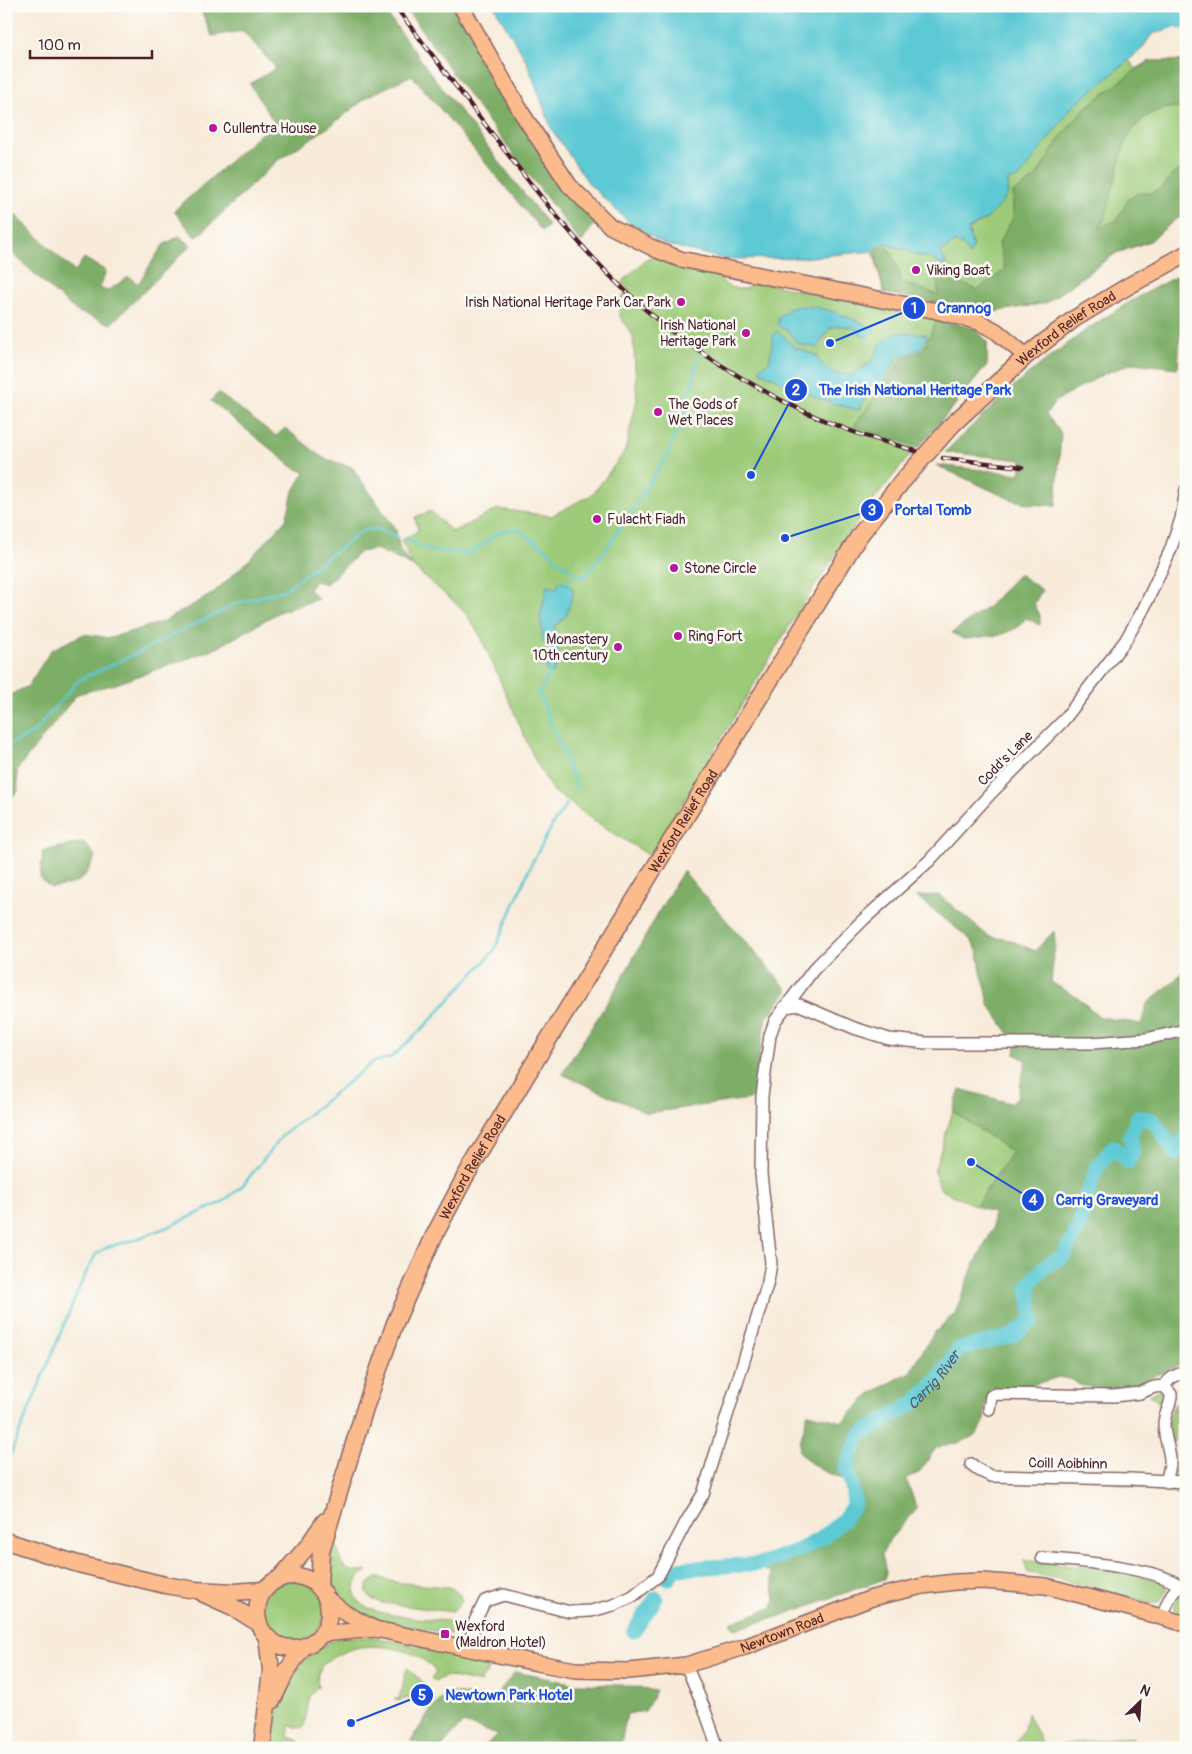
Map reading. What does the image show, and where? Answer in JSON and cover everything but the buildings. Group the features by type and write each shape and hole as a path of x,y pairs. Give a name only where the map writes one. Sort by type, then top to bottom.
{"highway":[{"name":"Wexford Relief Road","path":"323,1592 321,1551 364,1408 395,1323 434,1236 465,1177 859,536 900,484 953,424 1026,356 1074,319 1186,254"},
{"name":"Wexford Relief Road","path":"280,1578 308,1547 336,1504"},
{"path":"6,1541 78,1564 165,1585 195,1590 234,1592 264,1590"},
{"path":"195,1590 234,1607 262,1630 280,1646 292,1648 310,1644 322,1634 329,1618 329,1610 323,1592 308,1579 293,1576 280,1578 264,1590 257,1606 262,1630 271,1670 262,1748"},
{"path":"266,1714 286,1672 303,1647"}],"main road":[{"path":"461,6 523,115 569,185 610,226 657,250 680,259 937,311 979,322 996,331 1026,356"},
{"name":"Newtown Road","path":"323,1592 345,1613 375,1629 575,1670 629,1671 686,1664 745,1647 872,1598 923,1586 954,1582 982,1581 1046,1586 1186,1624"},
{"name":"Newtown Road","path":"322,1634 375,1629"}],"street":[{"name":"Codd's Lane","path":"468,1649 475,1621 485,1601 504,1595 570,1612 591,1611 614,1605 633,1596 658,1576 703,1494 768,1282 770,1263 761,1174 762,1096 770,1035 775,1020 814,968 863,920 929,861 991,793 1063,721 1125,641 1143,610 1170,551 1180,519 1186,490"},
{"path":"784,1007 800,1005 859,1030 889,1039 927,1043 1092,1043 1146,1039 1186,1030"},
{"path":"1164,1386 1174,1375 1186,1373"},
{"path":"989,1409 991,1396 995,1394 1114,1396 1140,1394 1154,1387 1164,1386"},
{"path":"1164,1386 1171,1394 1164,1418 1166,1445 1170,1462 1167,1482"},
{"name":"Coill Aoibhinn","path":"971,1464 991,1476 1186,1482"},
{"path":"1042,1558 1097,1564 1140,1572 1183,1585"},
{"path":"1162,1617 1175,1589 1183,1585"},
{"path":"686,1664 718,1748"}],"green space":[{"path":"202,6 380,6 549,226 542,231 412,75 369,96 330,126 277,161 196,238 174,211 274,122 250,84 276,68 243,31 212,36 200,8"},
{"path":"404,6 456,6 523,126 595,223 581,243 469,96"},
{"path":"1129,60 1136,69 1150,61 1186,61 1186,215 1176,219 1150,241 1116,253 1046,303 993,312 933,302 929,317 976,329 987,342 987,365 951,410 909,456 861,516 795,617 650,856 598,823 552,790 535,760 480,635 467,615 414,568 401,540 418,531 415,517 431,511 452,532 498,509 551,516 593,494 625,451 637,399 633,336 619,315 621,298 629,291 621,283 644,261 654,257 718,272 724,284 741,289 745,289 754,281 927,317 931,301 884,293 873,251 884,243 930,258 943,266 946,264 940,252 954,243 962,244 969,255 973,248 968,230 988,218 1007,196 1008,181 1054,130 1071,108"},
{"path":"1150,61 1186,61 1186,110 1167,108 1158,110 1142,120 1129,135 1122,150 1105,218 1099,228 1117,220 1129,198 1138,193 1151,193 1163,187 1172,175 1186,165 1186,215 1176,219 1150,241 1116,253 1046,303 993,312 884,293 875,252 885,246 892,252 902,282 938,295 938,273 977,290 1005,270 999,243 1013,218 1013,193 1035,178 1060,138 1084,109"},
{"path":"6,206 75,272 84,258 106,271 100,288 107,291 129,277 138,284 163,245 179,236 191,245 111,324 78,312 6,247"},
{"path":"1186,272 1186,330 1180,333 1178,368 1132,363 1104,374 1056,401 1046,414 1061,433 1056,506 1029,504 1010,499 936,465 1020,474 1022,460 945,452 1035,368 1076,337 1142,295"},
{"path":"937,319 976,329 987,342 987,365 919,447 854,426 903,358 923,351"},
{"path":"218,393 276,436 285,428 323,458 352,467 396,530 400,550 412,566 376,549 360,552 326,584 315,581 309,589 318,599 279,612 217,648 116,684 77,694 17,770 18,791 6,803 6,697 28,686 51,650 84,634 110,638 162,622 212,594 248,561 286,520 293,492 305,472 294,468 211,401"},
{"path":"1019,574 1042,590 1034,604 1040,615 1040,625 1026,618 1017,628 1000,635 964,639 952,633 989,606"},
{"path":"84,842 95,856 84,877 68,885 51,888 40,878 43,851"},
{"path":"683,871 788,990 766,1019 760,1051 756,1098 647,1113 562,1074 619,984"},
{"path":"939,895 988,936 1010,940 1035,951 1054,931 1055,944 1051,982 1078,998 1100,1017 1141,1024 1147,1004 1186,968 1186,1363 1122,1389 1107,1390 1085,1386 1059,1377 1032,1385 990,1389 986,1400 984,1420 977,1433 958,1443 936,1448 919,1473 906,1478 917,1509 890,1539 882,1554 886,1573 884,1579 777,1617 735,1629 730,1623 773,1607 775,1599 771,1572 765,1570 759,1564 787,1554 823,1535 854,1504 851,1482 829,1474 817,1467 799,1451 808,1413 842,1422 870,1394 910,1372 933,1334 955,1313 973,1267 993,1229 993,1213 976,1206 1012,1152 953,1111 960,1089 1010,1103 1017,1099 1026,1061 1015,1054 1016,1044 989,1005 978,952 971,940 916,896"},
{"path":"953,1111 1012,1152 976,1206 941,1190 934,1171"},
{"path":"1159,1390 1165,1393 1167,1398 1159,1425 1159,1403 1149,1395"},
{"path":"1175,1403 1174,1442 1170,1442 1168,1419"},
{"path":"1186,1453 1186,1476 1176,1476 1174,1470 1181,1470 1183,1457 1178,1455"},
{"path":"1114,1483 1150,1484 1174,1488 1186,1486 1186,1496"},
{"path":"335,1532 343,1565 354,1572 368,1571 359,1578 355,1588 357,1598 365,1606 378,1612 394,1615 453,1622 460,1626 460,1633 451,1634 376,1620 361,1614 349,1606 335,1586 332,1574 332,1547"},
{"path":"1023,1560 1128,1573 1161,1581 1168,1589 1160,1601 1152,1604 1075,1583 1028,1573"},
{"path":"376,1578 395,1582 450,1587 460,1595 462,1601 453,1612 382,1603 372,1599 367,1592 367,1585"},
{"path":"293,1580 305,1582 315,1589 322,1599 324,1611 322,1623 315,1633 305,1640 293,1642 281,1640 271,1633 264,1623 262,1611 264,1599 271,1589 281,1582"},
{"path":"1186,1591 1186,1615 1174,1608 1176,1600 1181,1593"},
{"path":"341,1637 374,1637 453,1654 457,1657 483,1663 489,1670 481,1683 448,1676 435,1681 431,1678 436,1673 430,1665 413,1654 392,1648 371,1646 345,1651 322,1665 317,1679 318,1687 310,1696 304,1726 302,1728 290,1726 288,1735 299,1741 297,1748 271,1748 278,1706 290,1681 307,1658 317,1649"},
{"path":"407,1668 423,1682 426,1688 411,1697 395,1700 399,1699"},
{"path":"515,1672 576,1684 621,1685 656,1691 645,1711 627,1714 620,1748 482,1748 498,1735 463,1723 441,1748 411,1741 430,1711 448,1692 485,1698 497,1694"},
{"path":"1027,1713 1043,1747 1115,1738 1132,1738 1135,1748 1012,1748 1024,1729"}],"water":[{"path":"494,6 1186,6 1186,27 1183,29 1177,26 1152,34 1142,49 1071,108 1020,177 1008,181 1007,196 988,218 968,229 973,248 969,255 962,244 954,243 940,252 946,264 943,266 930,258 884,243 873,251 800,258 724,259 664,244 631,224 590,185 552,130 527,62"},
{"path":"800,306 830,311 876,330 865,338 853,327 837,326 829,329 818,348 798,344 788,331 778,325 778,317 789,309"},
{"path":"777,332 784,336 794,347 818,356 818,361 832,373 852,375 872,361 881,344 897,332 928,335 921,349 898,357 875,394 863,399 859,410 820,399 760,371 759,368 769,362 774,333"},
{"path":"559,582 568,584 574,591 566,616 554,627 558,651 553,674 546,671 550,645 543,641 540,617 547,586 557,588"}],"waterway":[{"path":"686,407 699,355"},
{"path":"670,448 685,411"},
{"path":"575,573 585,577 611,542 669,452"},
{"path":"6,746 33,733 79,680 238,603 284,590 364,530 376,529 397,537"},
{"path":"405,538 429,550 469,554 501,531 517,529 549,551 556,560 570,569"},
{"path":"564,585 571,576"},
{"path":"550,671 539,694 577,787"},
{"path":"6,1465 83,1279 96,1254 107,1247 134,1240 223,1202 243,1185 282,1136 373,1062 392,1057 426,1025 494,951 532,863 553,824 567,804"},
{"name":"Carrig River","path":"668,1579 675,1569 759,1564 799,1550 823,1537 843,1520 854,1504 852,1486 846,1467 860,1435 914,1403 939,1378 959,1349 1012,1336 1033,1320 1028,1286 1044,1267 1063,1256 1080,1225 1087,1194 1097,1168 1113,1147 1128,1162 1133,1152 1130,1136 1138,1117 1153,1120 1176,1154 1186,1137"},
{"name":"Carrig River","path":"634,1631 656,1598"}],"railway":[{"path":"395,6 560,220 602,268 648,312 673,332 736,375 781,400 827,422 867,437 916,451"},
{"path":"943,458 1022,467"}],"place":[{"name":"Cullentra House","path":"213,128"},
{"name":"Viking Boat","path":"916,270"},
{"name":"Irish National Heritage Park Car Park","path":"681,302"},
{"name":"Irish National Heritage Park","path":"746,333"},
{"name":"Crannog","path":"830,343"},
{"name":"The Gods of Wet Places","path":"658,412"},
{"name":"The Irish National Heritage Park","path":"751,475"},
{"name":"Fulacht Fiadh","path":"597,519"},
{"name":"Portal Tomb","path":"785,538"},
{"name":"Stone Circle","path":"674,568"},
{"name":"Ring Fort","path":"678,636"},
{"name":"Monastery 10th century","path":"618,647"},
{"name":"Carrig Graveyard","path":"971,1162"},
{"name":"Wexford (Maldron Hotel)","path":"445,1634"},
{"name":"Newtown Park Hotel","path":"351,1723"}]}
